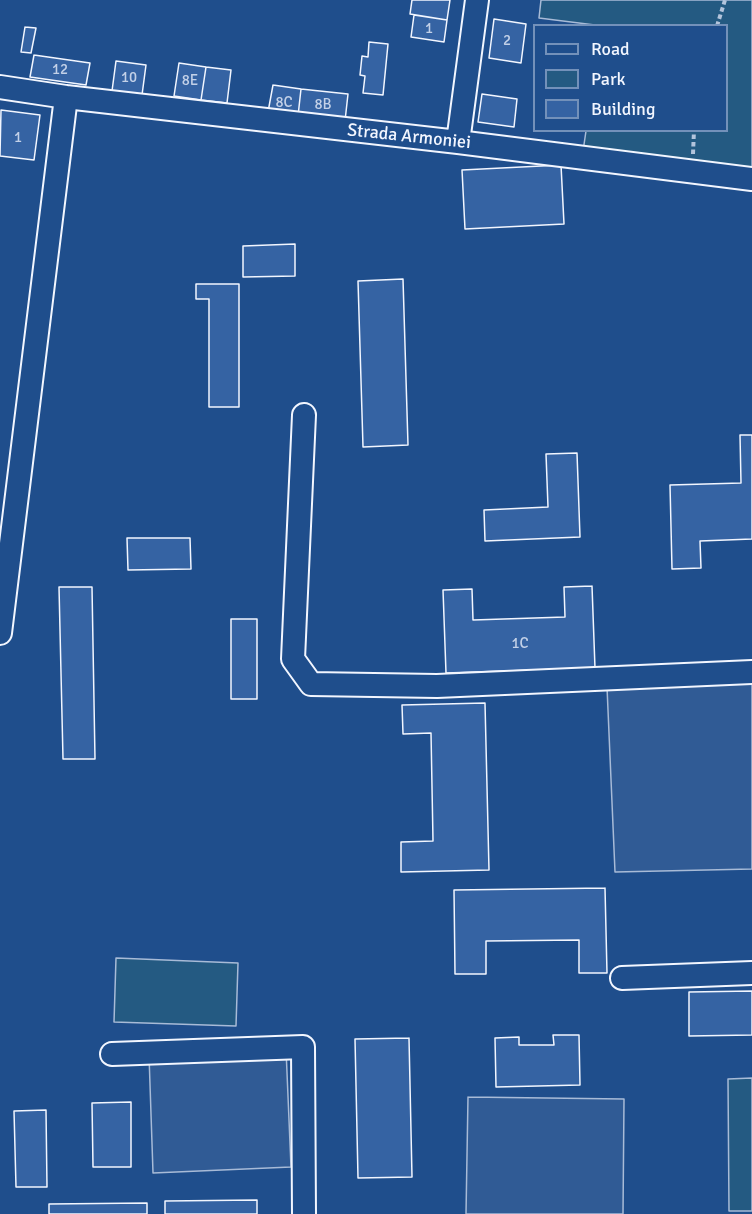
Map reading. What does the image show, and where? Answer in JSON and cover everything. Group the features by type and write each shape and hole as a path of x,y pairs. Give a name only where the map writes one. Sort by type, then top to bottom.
{"street":[{"path":"458,142 477,0"},
{"name":"Strada Armoniei","path":"0,87 66,97 458,142 752,179"},
{"path":"0,633 66,97"},
{"path":"304,415 293,659 311,684 437,686 752,672"},
{"path":"622,978 752,973"},
{"path":"112,1054 303,1047 304,1214"}],"path":[{"path":"718,24 725,0"}],"green space":[{"path":"541,0 752,0 752,177 582,158 586,132 728,132 728,24 587,24 539,18"},
{"path":"116,958 238,963 236,1026 114,1022"},
{"path":"752,1078 752,1211 729,1211 728,1079"}],"shaded area":[{"path":"752,682 752,869 615,872 607,687"},
{"path":"286,1049 291,1167 153,1173 149,1055"},
{"path":"468,1097 624,1099 623,1214 466,1214"}],"building":[{"path":"412,0 450,0 447,20 410,14"},
{"path":"414,15 447,20 444,42 411,37"},
{"path":"494,19 526,24 521,63 489,58"},
{"path":"25,27 36,28 31,53 21,52"},
{"path":"369,42 388,44 383,95 363,93 365,76 360,75 362,56 368,57"},
{"path":"34,55 90,63 86,85 30,77"},
{"path":"116,61 146,65 142,95 112,91"},
{"path":"179,63 206,67 201,100 174,96"},
{"path":"206,67 231,70 227,103 201,100"},
{"path":"273,85 301,89 298,116 268,112"},
{"path":"301,89 348,94 345,121 298,116"},
{"path":"482,94 517,99 514,127 478,122"},
{"path":"1,110 40,115 34,160 0,156"},
{"path":"561,165 564,224 465,229 462,170"},
{"path":"295,244 295,276 243,277 243,246"},
{"path":"403,279 408,445 363,447 358,281"},
{"path":"196,284 239,284 239,407 209,407 209,299 196,299"},
{"path":"740,435 752,435 752,539 700,541 701,568 672,569 670,485 741,483"},
{"path":"577,453 580,537 485,541 484,510 548,507 546,454"},
{"path":"127,538 190,538 191,569 128,570"},
{"path":"592,586 595,668 446,673 443,590 472,589 473,620 565,617 564,587"},
{"path":"59,587 92,587 95,759 63,759"},
{"path":"231,619 257,619 257,699 231,699"},
{"path":"485,703 489,870 401,872 401,842 433,841 431,733 403,734 402,705"},
{"path":"605,888 607,973 579,973 579,940 486,941 486,974 455,974 454,890"},
{"path":"752,991 752,1035 689,1036 689,992"},
{"path":"553,1035 579,1035 580,1085 496,1087 495,1038 519,1037 519,1045 554,1045"},
{"path":"409,1038 412,1177 358,1178 355,1039"},
{"path":"131,1102 131,1167 93,1167 92,1103"},
{"path":"46,1110 47,1187 16,1187 14,1111"},
{"path":"257,1200 257,1214 165,1214 165,1201"},
{"path":"147,1203 147,1214 49,1214 49,1204"}]}
